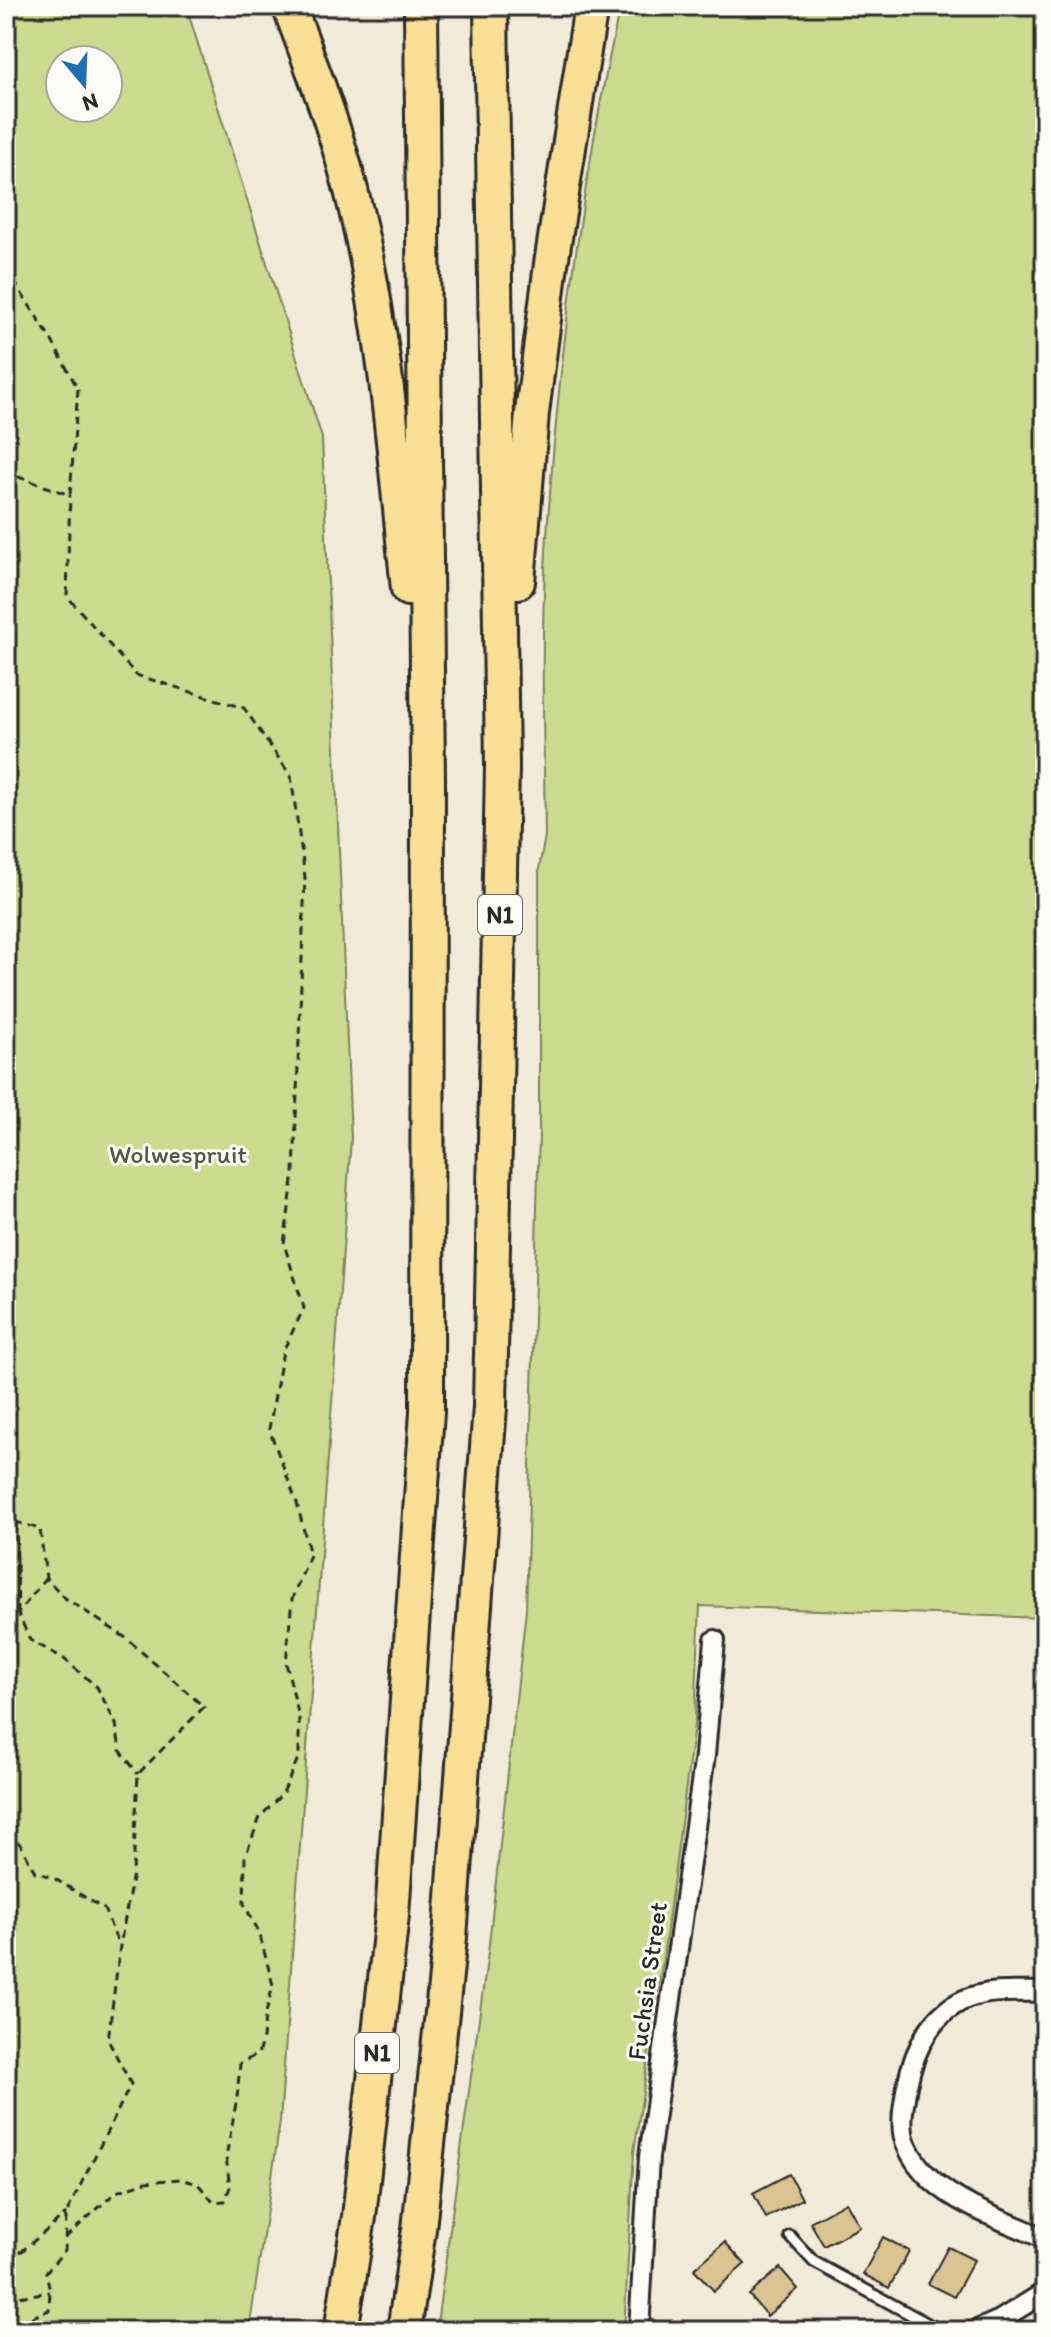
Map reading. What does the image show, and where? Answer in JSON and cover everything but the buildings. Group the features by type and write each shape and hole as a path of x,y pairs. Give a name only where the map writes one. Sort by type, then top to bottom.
{"highway":[{"path":"289,6 332,118 373,289 386,377 428,783"},
{"name":"N1","path":"341,2331 359,2217 392,1915 427,1412 428,783 421,6"},
{"name":"N1","path":"404,2331 419,2229 450,1937 490,1407 502,766 491,6"},
{"path":"502,766 532,413 551,264 591,6"}],"street":[{"name":"Fuchsia Street","path":"639,2331 649,2157 705,1755 715,1640"},
{"path":"1045,1992 994,1993 967,1998 945,2011 916,2052 907,2080 902,2116 905,2144 931,2180 955,2198 1045,2239"},
{"path":"975,2331 1000,2320 1045,2292"}],"lane":[{"path":"790,2236 814,2262 941,2331"}],"path":[{"path":"6,269 51,339 78,389 67,596 136,675 244,708 291,776 305,877 294,1173 284,1244 304,1308 283,1351 269,1429 297,1503 310,1555 292,1599 286,1663 299,1717 299,1756 283,1793 260,1817 245,1857 244,1904 259,1932 273,1985 258,2054 240,2063 226,2157 230,2187 225,2201 213,2202 198,2184 180,2179 146,2182 116,2192 65,2238"},
{"path":"6,477 13,475 70,495"},
{"path":"6,1495 16,1522 18,1613 30,1640 63,1658 97,1687 116,1724 120,1750 138,1774 133,1873 108,2040 131,2084 66,2214 22,2251 6,2255"},
{"path":"16,1522 40,1529 46,1578 65,1598 126,1638 204,1707 138,1774"},
{"path":"18,1613 46,1578"},
{"path":"6,1834 20,1844 35,1872 52,1877 104,1909 120,1946"},
{"path":"18,2331 21,2322 49,2310 50,2292 46,2272 65,2250 66,2214"},
{"path":"6,2299 50,2292"}],"green space":[{"name":"Wolwespruit","path":"6,6 186,6 322,438 351,1139 280,2122 249,2331 6,2331"},
{"path":"620,6 1045,6 1045,1618 700,1606 695,1718 634,2152 624,2331 436,2331 488,1953 526,1610 539,1134 539,869 545,836 543,658 546,551 572,277"}]}
